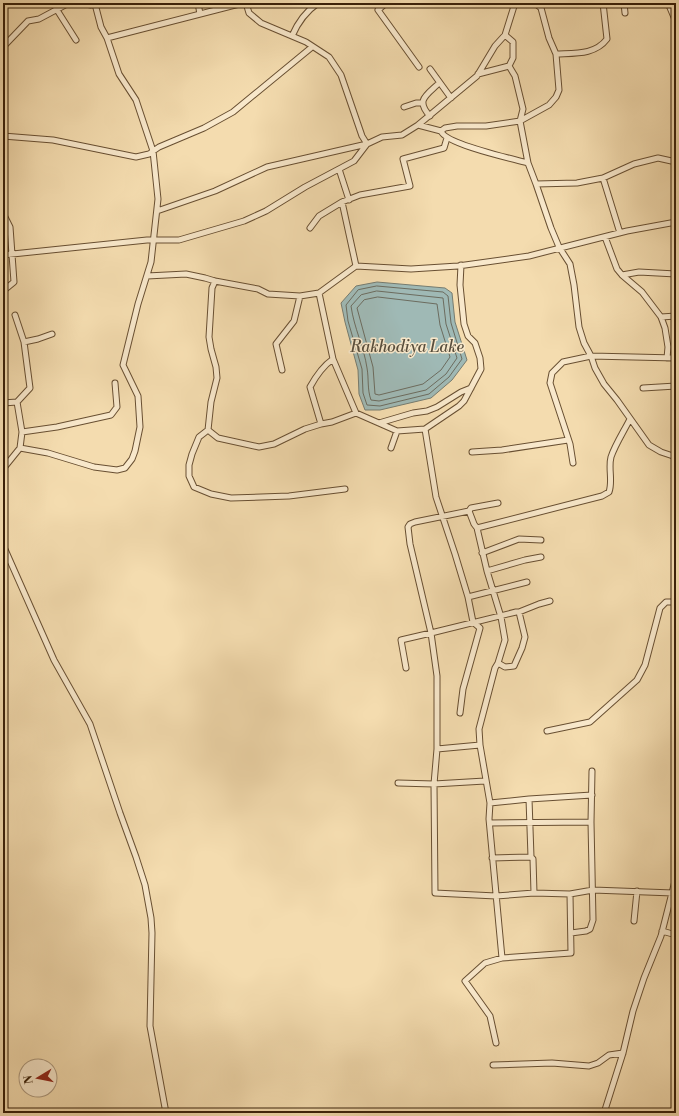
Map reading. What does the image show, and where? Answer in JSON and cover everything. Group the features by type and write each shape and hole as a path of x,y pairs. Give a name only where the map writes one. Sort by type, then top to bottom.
{"street":[{"path":"3,6 7,3"},
{"path":"54,3 76,40"},
{"path":"3,47 28,21 39,19 69,3"},
{"path":"20,448 48,453 94,467 117,470 125,468 132,460 140,427 138,396 123,365 138,304 151,262 158,199 153,151 136,100 119,74 107,38 101,27 97,4 91,5 82,3"},
{"path":"198,3 200,14"},
{"path":"107,38 243,3"},
{"path":"246,3 249,13 261,23 292,36 329,57 341,75 362,136 367,144"},
{"path":"292,36 297,23 318,3"},
{"path":"386,3 378,10 419,67"},
{"path":"157,211 215,191 267,167 367,144 382,137 402,135 430,116 478,74 495,46 505,36 515,3"},
{"path":"441,131 445,128 457,126 486,126 520,121 549,105 556,97 559,90 556,54 549,38 541,8 535,3"},
{"path":"556,54 589,52 604,44 607,39 603,3"},
{"path":"624,3 625,13"},
{"path":"668,3 676,21"},
{"path":"478,74 509,66 513,58 513,42 505,36"},
{"path":"3,136 53,140 136,157 149,154 159,147 204,128 233,112 312,47"},
{"path":"509,66 515,76 523,109 520,121 528,163 550,228 559,247 570,264 579,327 584,343 604,384 649,445 661,452 676,455"},
{"path":"430,69 451,98"},
{"path":"430,116 424,109 422,102 437,85"},
{"path":"404,106 422,102"},
{"path":"418,125 441,131 447,138 466,146 528,163"},
{"path":"310,228 319,216 342,202 360,195 410,186 403,159 444,148 447,138"},
{"path":"3,255 153,240 179,240 244,221 266,211 305,187 354,161 367,144"},
{"path":"536,184 577,183 603,178 634,164 658,158 676,162"},
{"path":"339,169 348,200"},
{"path":"603,178 620,233"},
{"path":"342,202 356,266"},
{"path":"3,213 10,227 14,282 3,291"},
{"path":"147,276 186,274 216,282 258,289 268,294 300,296 319,293 356,266 411,269 461,265 528,256 559,247 676,222"},
{"path":"605,237 617,269 642,292 661,317 665,328 668,347 667,358"},
{"path":"319,293 333,359 356,413 397,431 425,429 460,406 481,370 480,358 475,343 468,336 464,324 460,286 461,265"},
{"path":"622,275 639,272 676,274"},
{"path":"216,282 212,288 209,337 217,378 210,402 208,430 199,437 189,466 189,476 194,486 211,494 230,498 289,496 345,489"},
{"path":"282,370 276,344 294,321 300,296"},
{"path":"3,403 17,402 30,388 24,342 15,315"},
{"path":"661,317 676,316"},
{"path":"24,342 52,334"},
{"path":"573,463 568,440 550,383 552,373 562,362 591,356 676,358"},
{"path":"321,424 310,387 315,378 333,359"},
{"path":"22,432 57,427 111,415 117,407 115,383"},
{"path":"643,388 676,386"},
{"path":"379,423 413,413 427,411 471,388"},
{"path":"3,469 20,448 22,432 17,402"},
{"path":"208,430 218,438 259,447 274,444 305,429 332,422 356,413"},
{"path":"477,528 602,496 609,492 611,489 611,457 630,419"},
{"path":"425,429 436,497 468,597 473,622 480,628 463,689 460,713"},
{"path":"391,448 397,431"},
{"path":"472,452 502,450 568,440"},
{"path":"498,503 471,508 469,511 415,522 408,527 410,544 431,633 437,676 437,749 434,784 435,893 496,896 534,893 570,894 593,890 609,892 637,891 673,893"},
{"path":"469,511 477,528 482,553 501,616 505,640 495,668 479,729 485,781 490,803 492,858 502,958"},
{"path":"482,553 519,539 542,540"},
{"path":"3,544 54,660 90,724 143,878 151,918 152,933 150,1026 166,1113"},
{"path":"487,571 541,557"},
{"path":"468,597 527,582"},
{"path":"406,668 401,640 520,612 550,601"},
{"path":"548,731 590,722 637,680 644,665 660,608 666,602 676,602"},
{"path":"498,663 505,667 514,666 520,654 525,637 520,612"},
{"path":"437,749 480,745"},
{"path":"571,933 586,931 592,926 593,920 591,822 593,801 592,771"},
{"path":"398,783 434,784 485,781"},
{"path":"490,803 529,799 592,796"},
{"path":"529,799 529,822 531,857 533,859 534,893"},
{"path":"490,822 591,822"},
{"path":"492,858 531,857"},
{"path":"604,1113 623,1053 633,1011 662,931 676,877"},
{"path":"634,921 637,891"},
{"path":"496,1043 490,1016 465,981 485,963 502,958 571,953 570,894"},
{"path":"662,931 676,935"},
{"path":"493,1065 552,1063 589,1066 598,1063 609,1054 623,1053"}],"water":[{"name":"Rakhodiya Lake","path":"377,282 445,288 452,293 455,322 467,360 452,380 431,398 380,410 365,410 359,394 358,370 341,303 356,286"}]}
